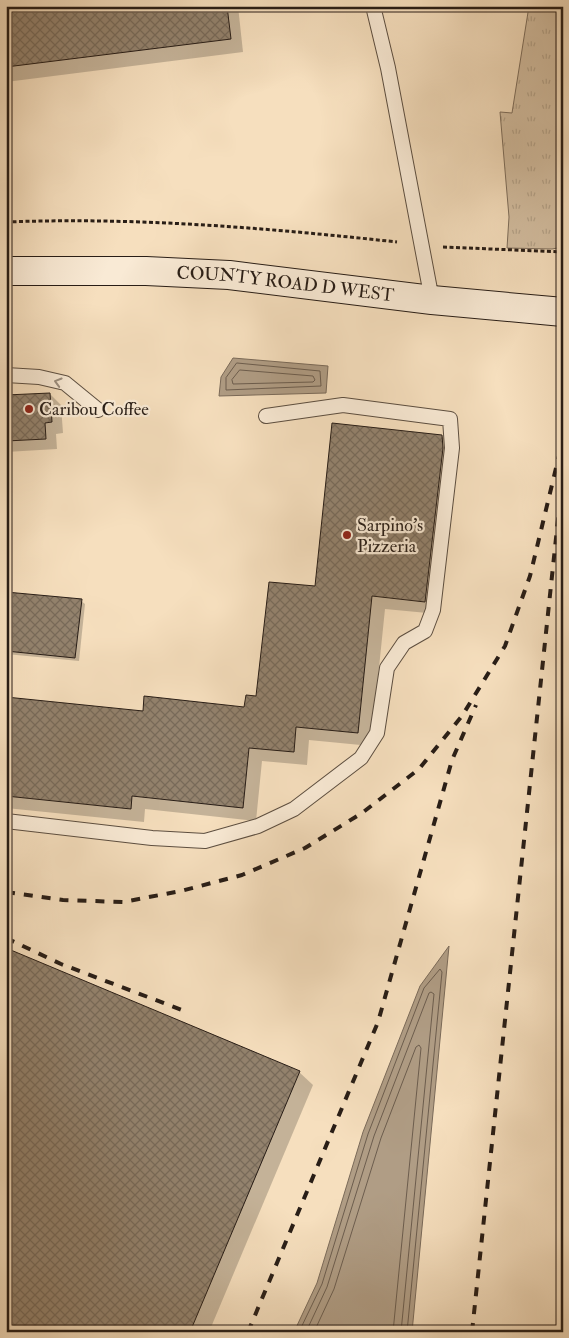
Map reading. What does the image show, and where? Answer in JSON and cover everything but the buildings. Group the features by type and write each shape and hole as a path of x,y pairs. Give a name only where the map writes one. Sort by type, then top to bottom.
{"main road":[{"name":"COUNTY ROAD D WEST","path":"6,271 146,271 229,275 432,300 563,312"}],"lane":[{"path":"373,6 432,300"},
{"path":"6,375 38,377 65,383 98,410"},
{"path":"6,821 152,838 205,841 258,826 294,809 361,758 377,733 386,668 404,643 425,631 433,610 452,448 450,419 344,405 266,416"}],"path":[{"path":"6,222 68,220 235,226 422,245 563,252"}],"green space":[{"path":"529,6 563,6 563,247 552,249 507,248 509,217 500,112 512,113"}],"water":[{"path":"233,358 328,366 326,393 219,396 221,377"},
{"path":"449,946 412,1332 294,1332 317,1283 363,1132 420,986"}],"railway":[{"path":"6,892 63,900 123,902 181,891 242,875 305,848 362,813 419,769 462,716 505,646 530,576 563,439"},
{"path":"472,1332 563,472"},
{"path":"248,1332 378,1022 452,760 476,705"},
{"path":"6,938 61,964 182,1010"}],"place":[{"name":"Caribou Coffee","path":"29,409"},
{"name":"Sarpino's Pizzeria","path":"347,535"}]}
